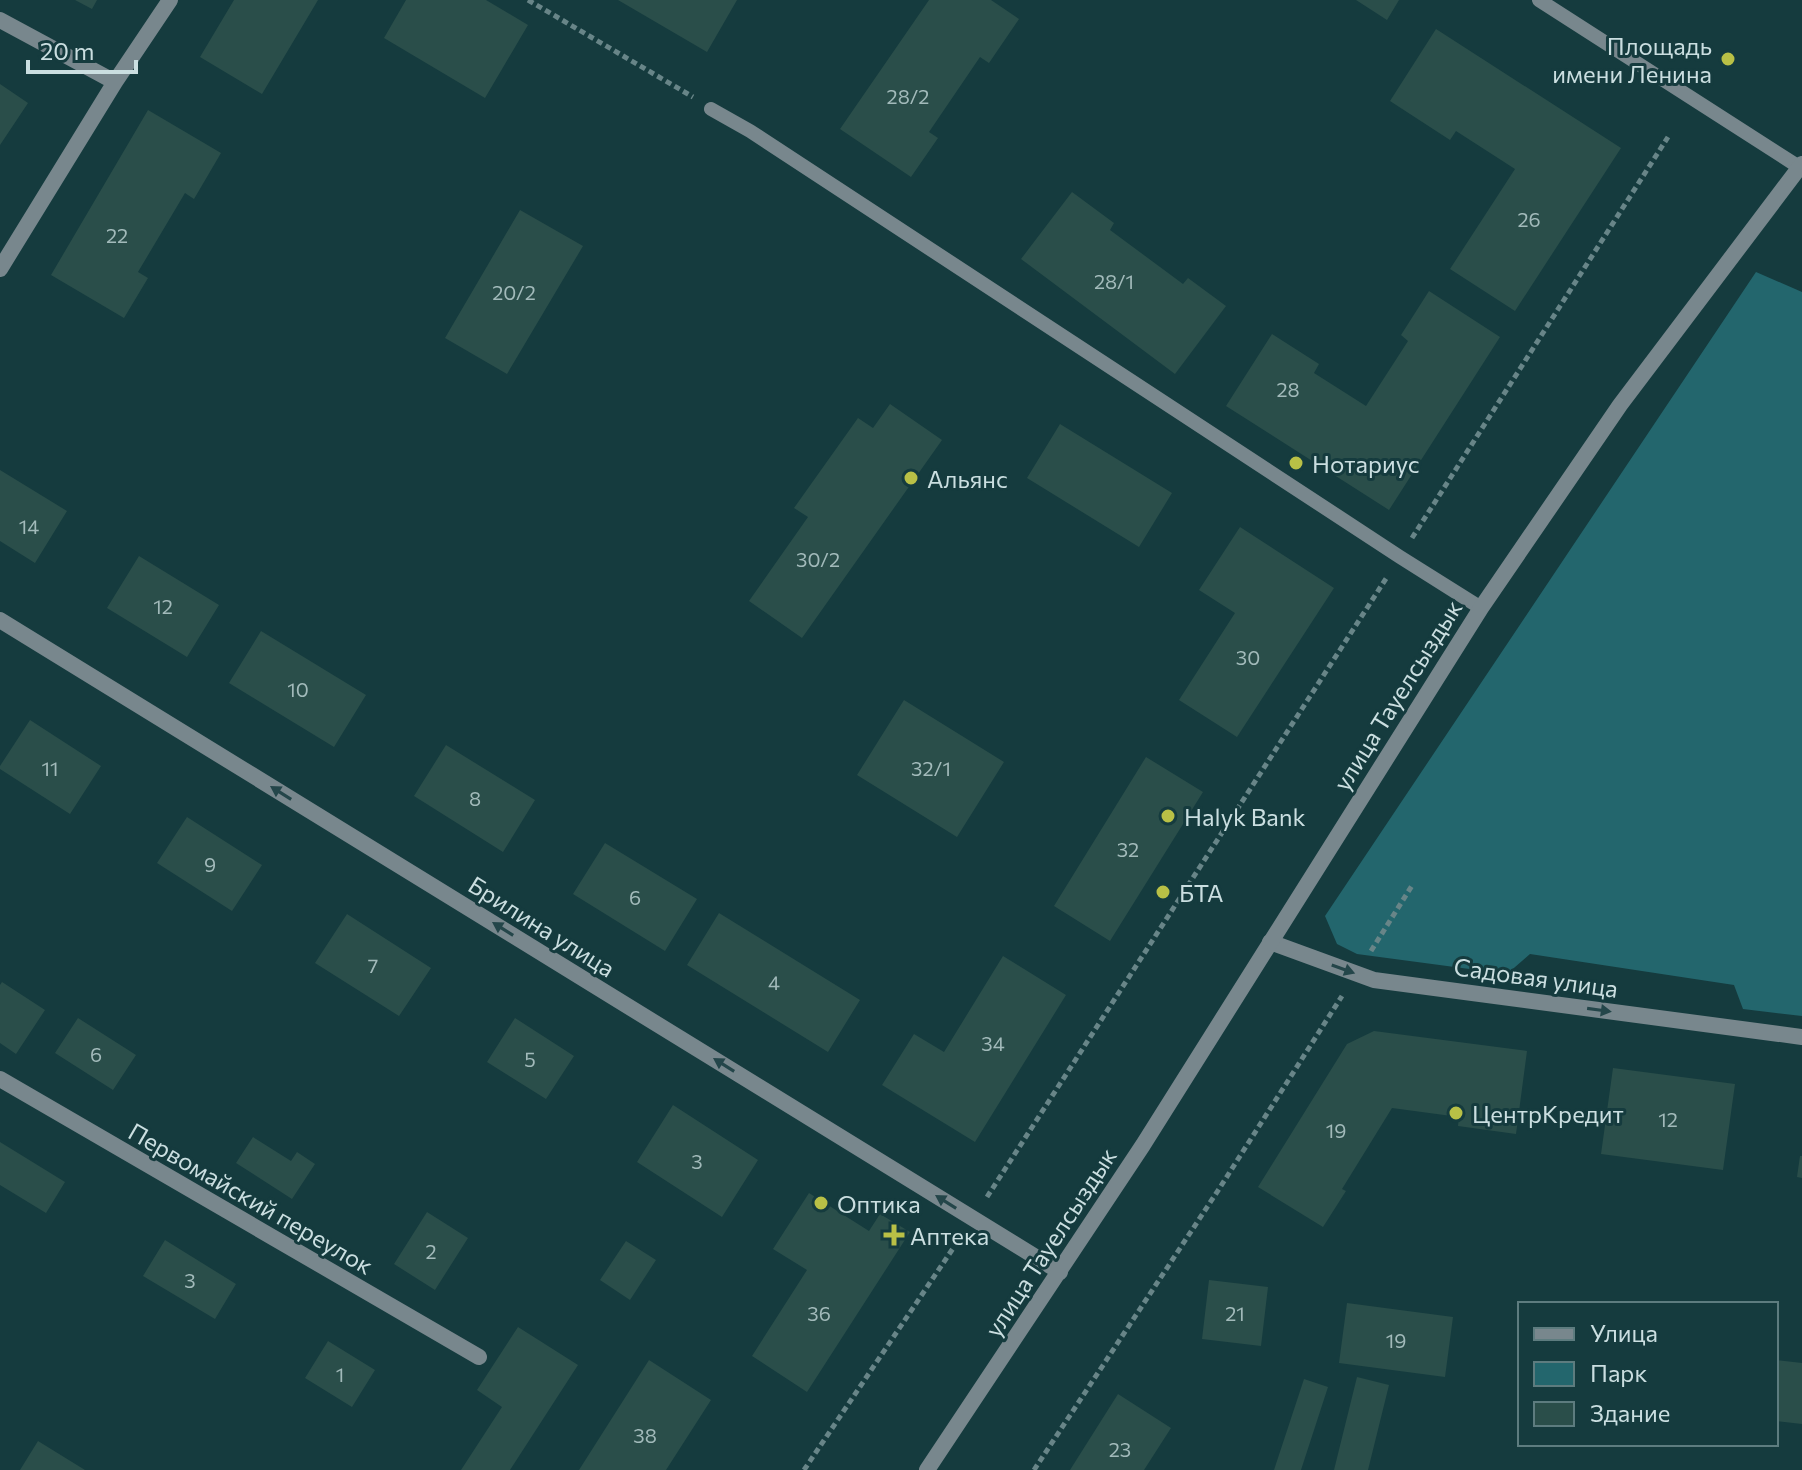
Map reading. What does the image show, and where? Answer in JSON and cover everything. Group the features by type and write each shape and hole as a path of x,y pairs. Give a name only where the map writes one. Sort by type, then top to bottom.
{"street":[{"path":"0,269 115,82 170,0"},
{"path":"0,20 115,82"},
{"name":"улица Тауелсыздык","path":"927,1470 1143,1145 1481,608 1620,405 1801,166"},
{"name":"Брилина улица","path":"0,620 1060,1272"},
{"name":"Садовая улица","path":"1270,942 1374,980 1802,1037"},
{"name":"Первомайский переулок","path":"0,1079 479,1357"}],"lane":[{"path":"1539,0 1801,166"},
{"path":"711,109 1481,608"}],"path":[{"path":"528,0 711,109"},
{"path":"804,1470 973,1218 1668,137"},
{"path":"1034,1470 1219,1189 1413,884"}],"green space":[{"path":"1756,272 1802,292 1802,1016 1743,1009 1734,985 1530,954 1507,974 1357,954 1337,944 1325,916"}],"building":[{"path":"75,0 97,0 92,9"},
{"path":"234,0 318,0 262,94 200,57"},
{"path":"406,0 486,0 528,25 485,98 384,38"},
{"path":"618,0 737,0 707,52"},
{"path":"929,0 991,0 1019,19 989,63 980,57 929,132 938,138 911,177 840,129"},
{"path":"1356,0 1399,0 1387,20"},
{"path":"1436,29 1621,148 1515,311 1450,269 1515,169 1456,131 1450,140 1390,101"},
{"path":"0,84 28,103 0,145"},
{"path":"148,110 221,153 194,199 185,193 138,272 148,278 124,318 51,275"},
{"path":"1072,192 1114,223 1110,230 1183,284 1188,278 1226,306 1175,374 1021,259"},
{"path":"520,210 583,246 507,374 445,338"},
{"path":"1429,291 1500,337 1389,510 1226,406 1272,334 1319,364 1314,373 1366,406 1408,341 1401,335"},
{"path":"890,404 942,440 802,638 749,601 808,517 794,508 858,418 873,428"},
{"path":"1060,424 1172,493 1139,547 1027,478"},
{"path":"0,470 67,511 35,563 0,541"},
{"path":"1240,527 1334,588 1237,737 1179,700 1235,613 1199,590"},
{"path":"139,556 219,605 187,657 107,608"},
{"path":"261,631 366,695 334,747 229,683"},
{"path":"904,700 1004,762 957,837 857,775"},
{"path":"30,720 101,766 70,814 0,769"},
{"path":"446,745 535,800 503,852 414,796"},
{"path":"1146,757 1203,792 1110,941 1054,906"},
{"path":"187,817 262,865 232,911 157,863"},
{"path":"605,843 697,899 665,951 573,894"},
{"path":"719,913 860,1000 828,1052 687,965"},
{"path":"347,914 431,968 399,1016 315,963"},
{"path":"1003,956 1066,995 975,1142 882,1085 914,1034 944,1052"},
{"path":"2,982 45,1010 16,1054 0,1043"},
{"path":"78,1018 136,1055 113,1090 55,1053"},
{"path":"515,1018 574,1056 546,1099 487,1062"},
{"path":"1374,1031 1527,1051 1516,1134 1458,1126 1459,1117 1392,1108 1342,1189 1346,1191 1323,1227 1258,1187 1347,1044"},
{"path":"1613,1068 1735,1084 1723,1170 1601,1154"},
{"path":"673,1105 758,1160 722,1217 637,1162"},
{"path":"253,1137 291,1161 297,1152 315,1164 292,1199 236,1163"},
{"path":"0,1142 65,1182 46,1213 0,1185"},
{"path":"1802,1156 1802,1178 1797,1177"},
{"path":"809,1193 869,1231 880,1214 910,1232 807,1392 752,1356 807,1270 773,1249"},
{"path":"427,1212 468,1238 435,1290 394,1264"},
{"path":"165,1240 236,1284 215,1319 143,1276"},
{"path":"626,1241 656,1260 630,1300 600,1280"},
{"path":"1209,1280 1268,1287 1261,1346 1202,1339"},
{"path":"1347,1303 1453,1317 1445,1377 1339,1363"},
{"path":"518,1327 578,1365 510,1470 461,1470 502,1407 477,1390"},
{"path":"328,1341 375,1370 352,1407 305,1378"},
{"path":"649,1360 711,1400 666,1470 579,1470"},
{"path":"1778,1360 1802,1363 1802,1424 1778,1421"},
{"path":"1357,1377 1389,1385 1368,1470 1334,1470"},
{"path":"1304,1379 1328,1387 1301,1470 1274,1470"},
{"path":"1118,1394 1171,1428 1144,1470 1070,1470"},
{"path":"38,1441 85,1470 20,1470"}],"place":[{"name":"Площадь имени Ленина","path":"1728,59"},
{"name":"Нотариус","path":"1296,463"},
{"name":"Альянс","path":"911,478"},
{"name":"Halyk Bank","path":"1168,816"},
{"name":"БТА","path":"1163,892"},
{"name":"ЦентрКредит","path":"1456,1113"},
{"name":"Оптика","path":"821,1203"},
{"name":"Аптека","path":"894,1235"}]}
